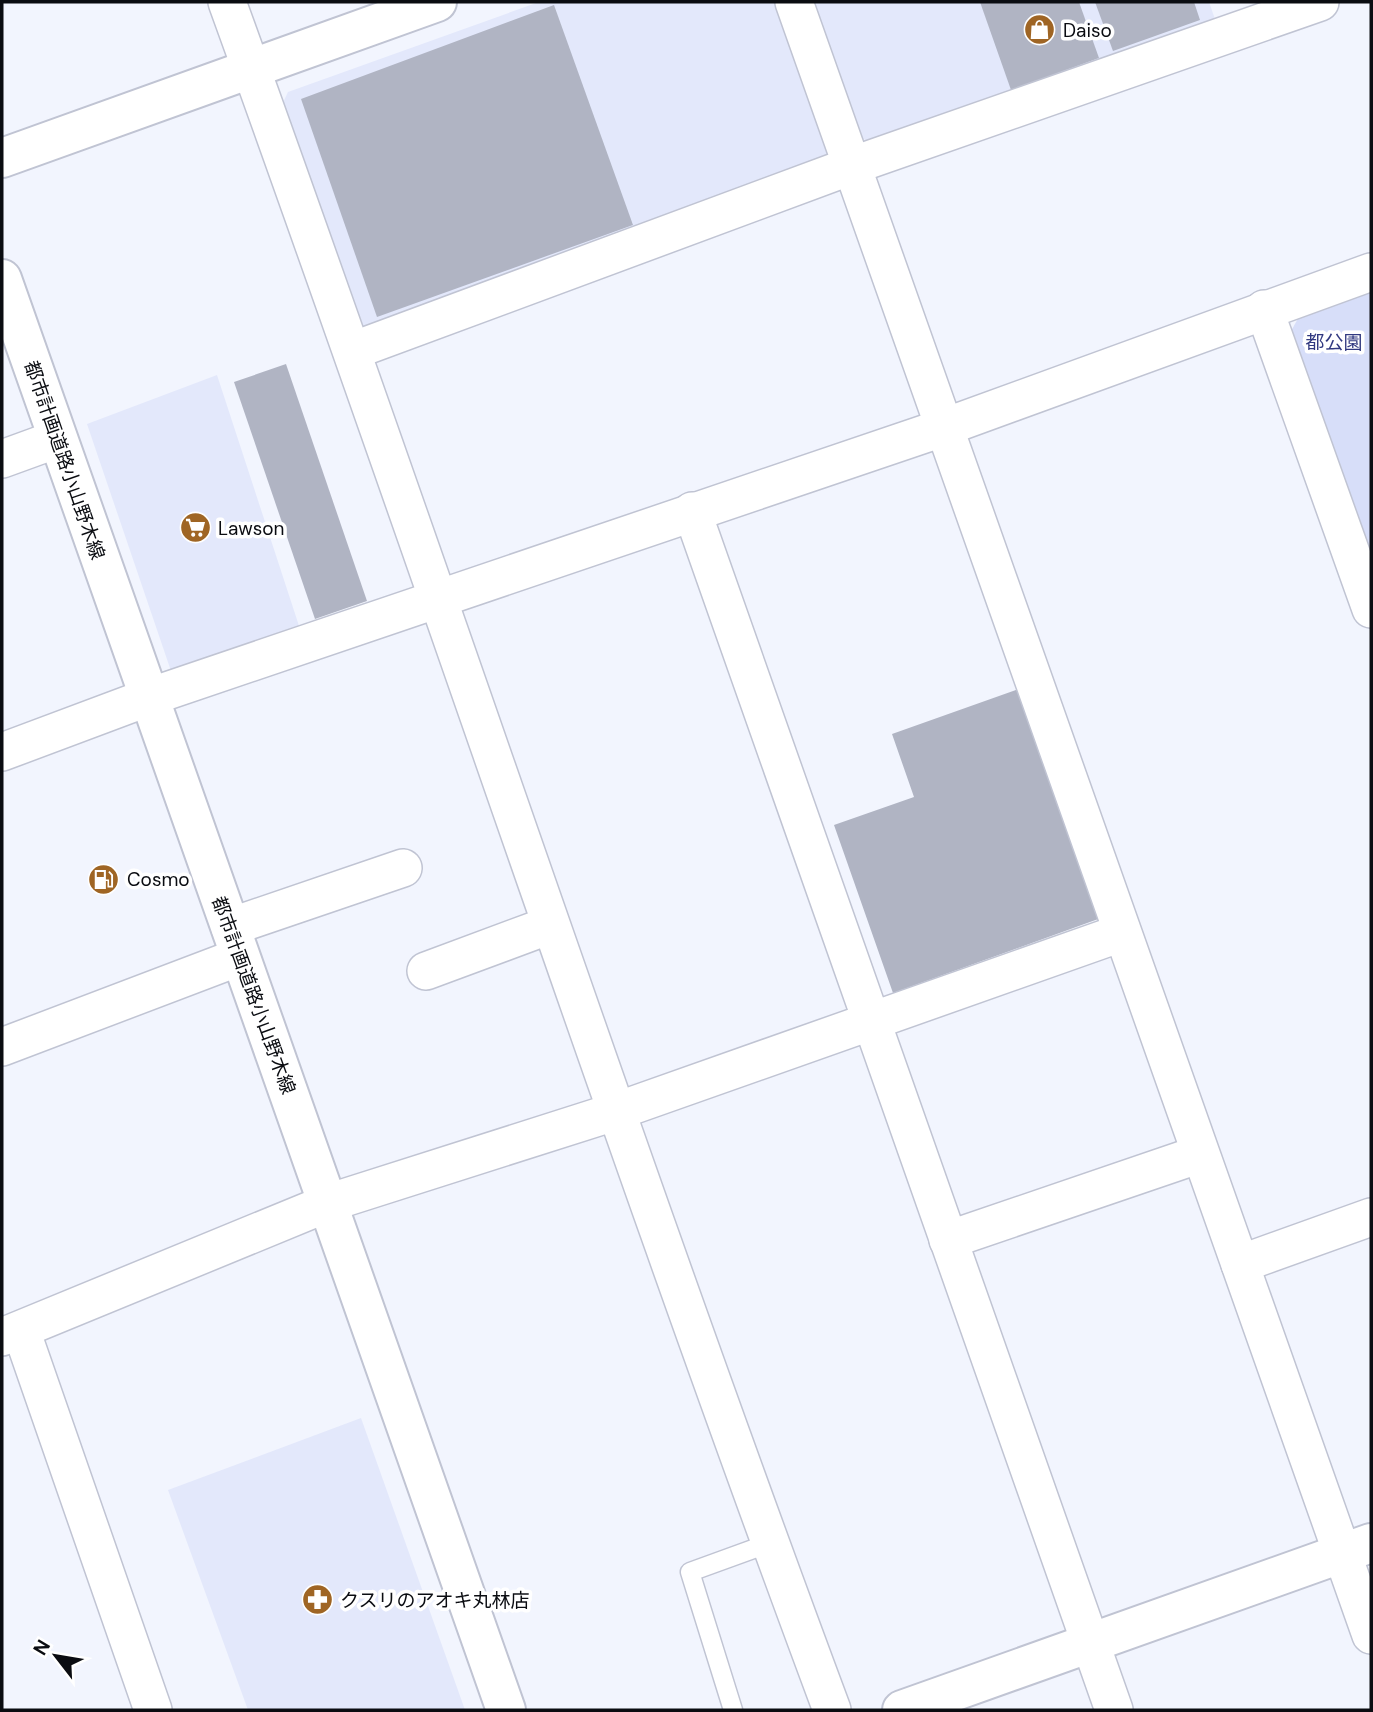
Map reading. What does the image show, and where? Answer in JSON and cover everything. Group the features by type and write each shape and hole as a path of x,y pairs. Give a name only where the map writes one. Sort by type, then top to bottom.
{"street":[{"path":"227,2 352,351 550,925 832,1710"},
{"path":"2,158 437,2"},
{"path":"794,2 1240,1264 1357,1548 1371,1635"},
{"path":"352,351 851,166 1320,2"},
{"path":"2,752 149,697 435,598 945,427 1371,272"},
{"name":"都市計画道路小山野木線","path":"2,279 506,1710"},
{"path":"1264,309 1365,572 1371,609"},
{"path":"2,459 57,439"},
{"path":"692,511 1114,1710"},
{"path":"2,1047 403,868"},
{"path":"426,971 550,925"},
{"path":"153,1710 11,1334 328,1203 617,1111 1121,933"},
{"path":"948,1240 1200,1154"},
{"path":"1240,1264 1371,1217"},
{"path":"902,1710 1357,1548"}],"lane":[{"path":"733,1710 690,1572 770,1543"}],"shaded area":[{"path":"539,2 779,2 830,148 822,164 368,330 353,321 280,109 288,92"},
{"path":"809,2 1209,2 1217,25 882,146 855,136"},
{"name":"Lawson","path":"217,375 301,632 171,671 87,424"},
{"name":"クスリのアオキ丸林店","path":"361,1418 465,1710 248,1710 168,1490"}],"green space":[{"name":"都公園","path":"1371,288 1371,549 1366,547 1290,333 1301,313"}],"building":[{"name":"Daiso","path":"980,2 1079,2 1099,58 1011,90"},
{"path":"1095,2 1194,2 1200,20 1113,51"},
{"path":"554,5 633,225 377,317 301,99"},
{"path":"286,364 367,601 315,619 234,382"},
{"path":"1019,689 1101,918 893,993 834,825 914,797 892,734"}],"place":[{"name":"Daiso","path":"1040,30"},
{"name":"Lawson","path":"195,528"},
{"name":"Cosmo","path":"104,879"},
{"name":"クスリのアオキ丸林店","path":"317,1600"}]}
